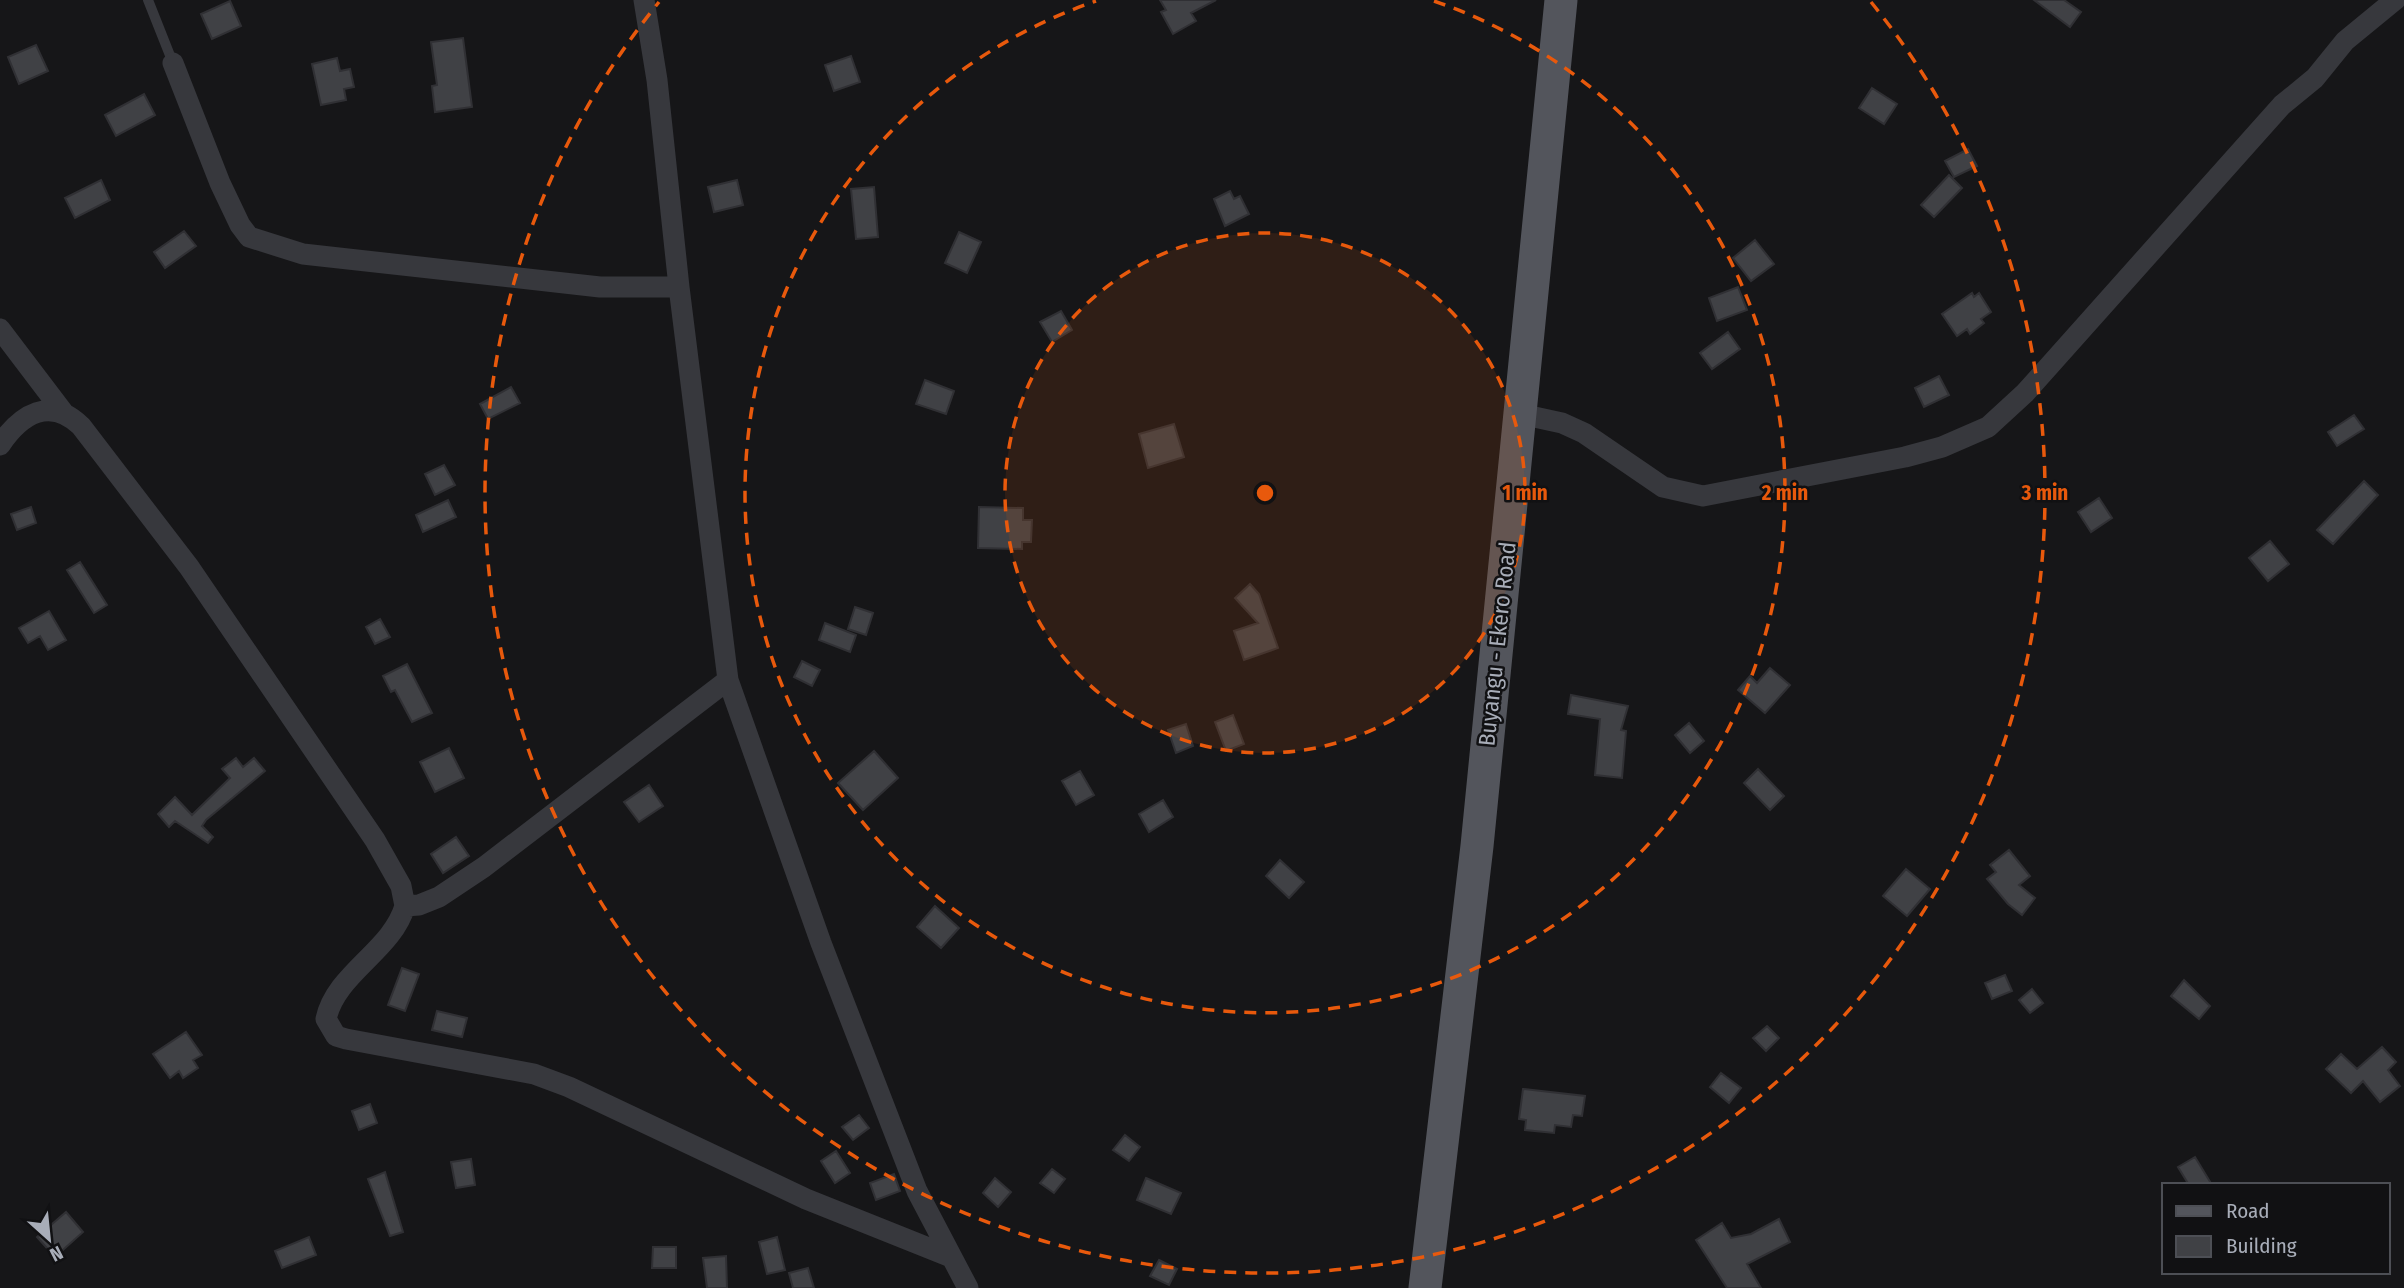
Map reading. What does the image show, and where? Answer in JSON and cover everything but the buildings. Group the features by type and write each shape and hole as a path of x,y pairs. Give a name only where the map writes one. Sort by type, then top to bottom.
{"main road":[{"name":"Buyangu - Ekero Road","path":"1425,1288 1477,846 1561,0"}],"street":[{"path":"644,0 657,80 679,287 728,680 856,1036 917,1191 968,1288"},
{"path":"1520,414 1562,423 1584,433 1663,487 1703,496 1905,457 1979,433 2025,393 2282,105 2315,78 2345,41 2395,0"},
{"path":"173,63 220,183 240,225 250,237 303,254 600,287 679,287"},
{"path":"0,329 63,412 81,426 197,579 374,840 401,886 405,906 396,928 331,1002 326,1019 336,1036 534,1074 610,1104 806,1199 951,1257"},
{"path":"0,445 17,424 31,415 43,411 63,412"},
{"path":"405,906 419,905 439,897 484,867 728,680"}],"lane":[{"path":"148,0 173,63"}]}
